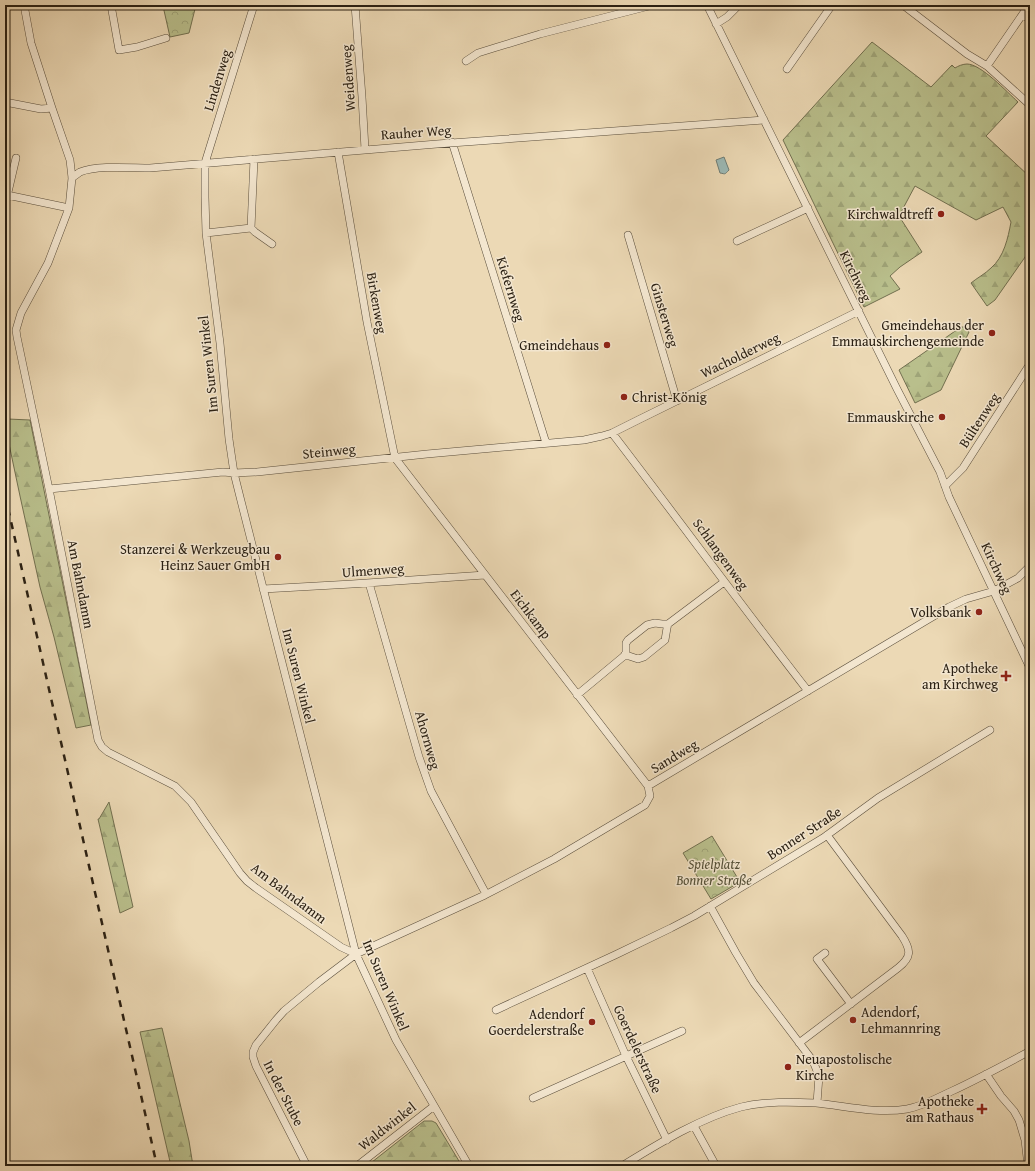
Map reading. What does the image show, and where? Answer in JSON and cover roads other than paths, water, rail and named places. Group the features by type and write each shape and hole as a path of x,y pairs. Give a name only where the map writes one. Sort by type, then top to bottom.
{"street":[{"name":"Am Bahndamm","path":"24,5 31,43 70,160 72,178 69,208 48,263 21,313 16,330 98,740 102,747 113,755 175,786 191,802 247,881 341,947 356,954"},
{"path":"111,5 119,50 137,47 166,38"},
{"name":"Lindenweg","path":"205,163 254,5"},
{"name":"Weidenweg","path":"356,5 365,149"},
{"path":"466,61 478,53 540,34 653,5"},
{"name":"Kirchweg","path":"707,5 940,472 945,486 1030,668"},
{"path":"716,24 727,17 739,5"},
{"path":"787,69 832,5"},
{"path":"903,5 967,54 987,66 1030,105"},
{"path":"987,66 1029,5"},
{"path":"1023,14 1030,20"},
{"path":"5,102 42,109 52,108"},
{"name":"Rauher Weg","path":"72,178 89,170 103,168 150,168 452,142 764,120"},
{"name":"Kiefernweg","path":"452,142 546,443"},
{"name":"Birkenweg","path":"338,152 367,322 395,458"},
{"path":"5,205 16,158"},
{"path":"254,159 251,228 272,244"},
{"name":"Im Suren Winkel","path":"205,163 206,233 234,473 356,954 396,1040 469,1166"},
{"path":"7,195 69,208"},
{"path":"737,241 808,208"},
{"path":"206,233 251,228"},
{"name":"Ginsterweg","path":"628,235 677,401"},
{"name":"Wacholderweg","path":"612,433 859,311"},
{"name":"Bültenweg","path":"945,486 963,468 1030,364"},
{"name":"Steinweg","path":"49,489 223,472 234,473 262,471 590,439 612,433"},
{"name":"Schlangenweg","path":"612,433 808,691"},
{"name":"Eichkamp","path":"395,458 648,786"},
{"name":"Sandweg","path":"356,954 486,894 558,857 645,805 650,796 648,786 949,607 966,599 994,591 1018,578 1030,566"},
{"name":"Ulmenweg","path":"263,589 485,575"},
{"path":"624,656 638,659 644,657 665,640 668,624 724,582"},
{"name":"Ahornweg","path":"369,583 427,780 486,894"},
{"path":"577,694 624,656 628,640 647,625 655,623 668,624"},
{"name":"Bonner Straße","path":"496,1010 671,928 710,906 827,835 885,794 990,730"},
{"path":"799,1043 904,964 909,953 902,936 827,835"},
{"path":"710,906 752,979 813,1061 817,1069 819,1081 816,1103"},
{"path":"825,953 817,959 851,1004"},
{"name":"In der Stube","path":"307,1166 254,1062 253,1052 256,1046 284,1011 318,982 356,954"},
{"name":"Goerdelerstraße","path":"587,968 626,1056 667,1140"},
{"path":"533,1098 682,1031"},
{"path":"622,1166 694,1126 745,1106 783,1102 816,1103 886,1111 906,1109 927,1103 1030,1052"},
{"path":"986,1074 1019,1120 1025,1140 1028,1166"},
{"name":"Waldwinkel","path":"357,1166 434,1106"},
{"path":"694,1126 716,1166"}],"water":[{"path":"724,157 729,170 724,174 720,173 716,160"}],"railway":[{"path":"5,495 157,1166"}],"place":[{"name":"Kirchwaldtreff","path":"941,214"},
{"name":"Gmeindehaus der Emmauskirchengemeinde","path":"992,333"},
{"name":"Gmeindehaus","path":"607,345"},
{"name":"Christ-König","path":"624,397"},
{"name":"Emmauskirche","path":"942,417"},
{"name":"Stanzerei & Werkzeugbau Heinz Sauer GmbH","path":"278,557"},
{"name":"Volksbank","path":"979,612"},
{"name":"Apotheke am Kirchweg","path":"1006,676"},
{"name":"Adendorf, Lehmannring","path":"853,1020"},
{"name":"Adendorf Goerdelerstraße","path":"592,1022"},
{"name":"Neuapostolische Kirche","path":"788,1067"},
{"name":"Apotheke am Rathaus","path":"982,1109"}],"park label":[{"name":"Spielplatz Bonner Straße","path":"714,872"}]}
